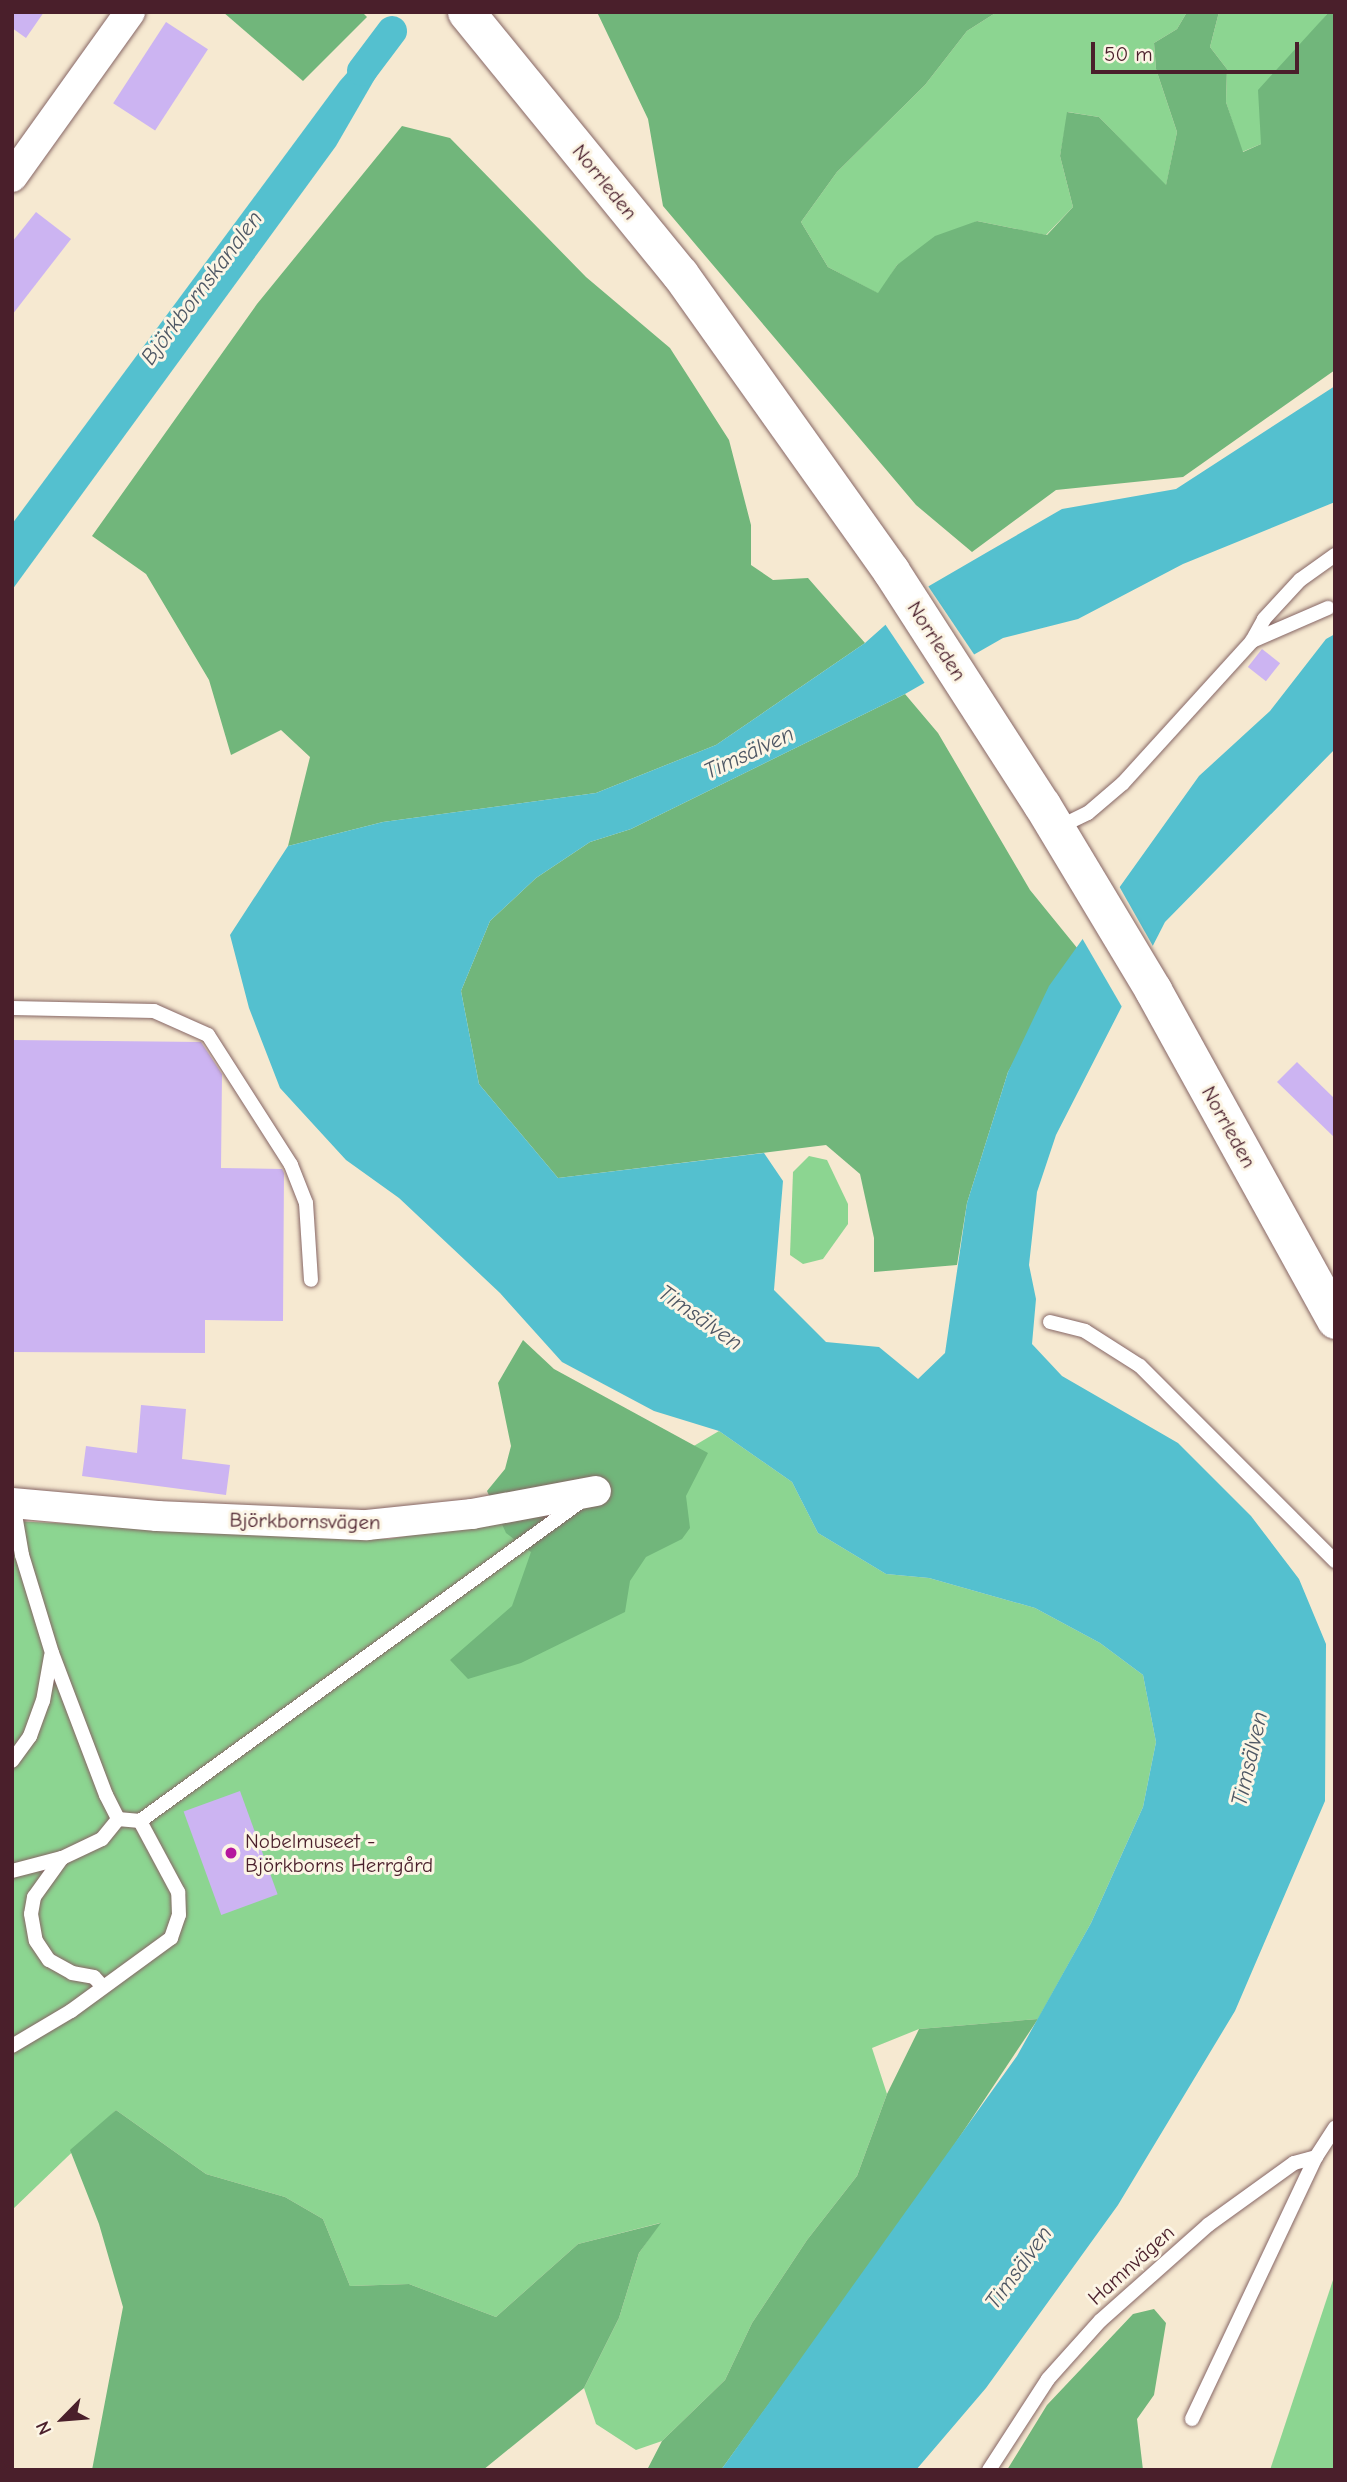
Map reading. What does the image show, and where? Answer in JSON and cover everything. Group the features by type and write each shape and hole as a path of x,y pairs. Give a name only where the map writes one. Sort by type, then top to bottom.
{"street":[{"path":"12,177 130,12"},
{"name":"Norrleden","path":"466,12 680,274 891,571 1100,900 1153,990 1335,1320"},
{"name":"Björkbornsvägen","path":"13,1503 157,1516 367,1525 472,1514 596,1491"}],"lane":[{"path":"1056,829 1088,813 1123,783 1252,641 1264,619 1300,580 1335,555"},
{"path":"1252,641 1328,608"},
{"path":"12,1008 154,1011 208,1035 290,1165 306,1203 311,1280"},
{"path":"1050,1322 1086,1331 1140,1366 1335,1561"},
{"path":"118,1819 140,1821 596,1491"},
{"path":"13,1503 22,1555 52,1653 118,1819"},
{"path":"12,1761 30,1737 43,1701 52,1653"},
{"path":"12,1871 62,1858 102,1839 118,1819"},
{"path":"12,2046 71,2011 102,1986 153,1955 171,1938 179,1915 178,1892 169,1867 140,1821"},
{"path":"62,1858 34,1897 31,1914 36,1941 49,1960 72,1973 94,1977 102,1986"},
{"path":"1192,2419 1316,2157 1335,2128"},
{"name":"Hamnvägen","path":"989,2470 1048,2379 1137,2285 1294,2163 1316,2157"}],"green space":[{"path":"223,12 362,12 367,17 303,81"},
{"path":"597,12 997,12 967,31 925,85 837,172 801,222 828,267 878,293 897,265 935,236 977,221 1047,235 1073,207 1060,156 1067,112 1099,117 1166,185 1177,132 1156,69 1154,43 1177,29 1187,12 1219,12 1210,47 1227,69 1226,102 1243,152 1261,144 1258,90 1329,12 1335,12 1335,370 1183,477 1056,490 972,552 916,505 663,206 648,119"},
{"path":"997,12 1187,12 1177,29 1154,43 1156,69 1177,132 1166,186 1099,117 1068,112 1060,156 1073,207 1046,235 977,221 897,265 879,294 828,267 801,222 837,172 925,85 967,31"},
{"path":"1219,12 1329,12 1302,44 1261,144 1242,152 1226,102 1227,69 1210,47"},
{"path":"402,126 450,138 586,277 670,348 729,440 751,525 751,565 773,580 808,578 865,643 716,745 596,793 383,822 288,846 310,757 281,730 231,755 209,680 146,574 92,536 257,304"},
{"path":"905,694 938,733 1030,890 1078,949 1008,1072 967,1203 957,1265 874,1272 874,1238 860,1174 826,1145 558,1178 479,1084 461,991 490,921 536,878 590,842 631,829"},
{"path":"809,1156 827,1160 848,1204 848,1224 823,1259 803,1264 790,1255 793,1172"},
{"path":"523,1340 554,1369 708,1453 686,1496 690,1528 682,1539 646,1557 630,1581 625,1612 521,1663 468,1679 450,1660 512,1606 531,1552 506,1533 487,1491 505,1469 511,1446 498,1383"},
{"path":"719,1431 792,1482 818,1533 886,1574 929,1578 1035,1608 1100,1643 1143,1675 1156,1742 1143,1807 1091,1923 1038,2019 919,2029 872,2048 887,2094 857,2176 807,2240 752,2323 725,2380 662,2441 636,2450 596,2424 584,2388 619,2318 639,2253 660,2223 578,2244 496,2317 409,2284 350,2286 323,2219 285,2197 206,2174 116,2110 12,2210 12,1521 389,1539 596,1504"},
{"path":"1038,2019 929,2183 721,2470 647,2470 662,2441 725,2380 752,2323 807,2240 857,2176 887,2094 919,2029"},
{"path":"116,2110 206,2174 285,2197 323,2219 350,2286 409,2284 496,2317 578,2244 661,2223 639,2253 619,2318 584,2388 483,2470 92,2470 123,2307 99,2224 70,2150"},
{"path":"1335,2274 1335,2470 1270,2470"},
{"path":"1154,2309 1166,2323 1154,2395 1137,2419 1143,2470 1007,2470 1047,2405 1133,2314"}],"water":[{"path":"378,38 385,40 388,56 336,146 12,590 12,524 340,81"},
{"name":"Timsälven","path":"1335,386 1335,502 1183,564 1078,619 1003,638 905,694 631,829 590,842 536,878 490,921 461,991 479,1084 558,1178 764,1153 783,1181 774,1290 826,1342 879,1347 918,1379 945,1353 967,1203 1008,1072 1049,986 1199,776 1270,711 1326,639 1335,634 1335,749 1165,922 1056,1135 1037,1192 1029,1265 1036,1299 1032,1344 1062,1376 1178,1443 1251,1516 1299,1579 1326,1644 1325,1801 1235,2011 1118,2205 986,2388 916,2470 721,2470 1017,2056 1091,1923 1143,1807 1156,1742 1143,1675 1100,1643 1035,1608 929,1578 886,1574 818,1533 792,1482 719,1431 654,1411 562,1362 500,1293 399,1198 346,1160 280,1088 249,1008 230,935 288,846 383,822 596,793 716,745 865,643 929,586 991,550 1062,509 1176,489"}],"pier":[{"path":"926,583 975,655 927,687 879,615"},
{"path":"1119,886 1154,948 1122,1007 1082,938"}],"building":[{"path":"12,12 44,12 26,38 12,28"},
{"path":"166,22 208,49 155,131 113,103"},
{"path":"36,212 71,239 12,315 12,242"},
{"path":"1262,649 1280,663 1266,681 1248,667"},
{"path":"12,1040 201,1042 222,1074 221,1168 282,1169 284,1173 283,1321 205,1320 205,1353 12,1352"},
{"path":"1297,1062 1335,1099 1335,1138 1277,1082"},
{"path":"141,1405 186,1409 182,1459 230,1465 226,1495 82,1476 86,1446 137,1453"},
{"name":"Nobelmuseet - Björkborns Herrgård","path":"240,1791 278,1894 221,1915 184,1812"}],"waterway":[{"name":"Björkbornskanalen","path":"362,71 392,31"}],"place":[{"name":"Nobelmuseet - Björkborns Herrgård","path":"231,1853"}]}
